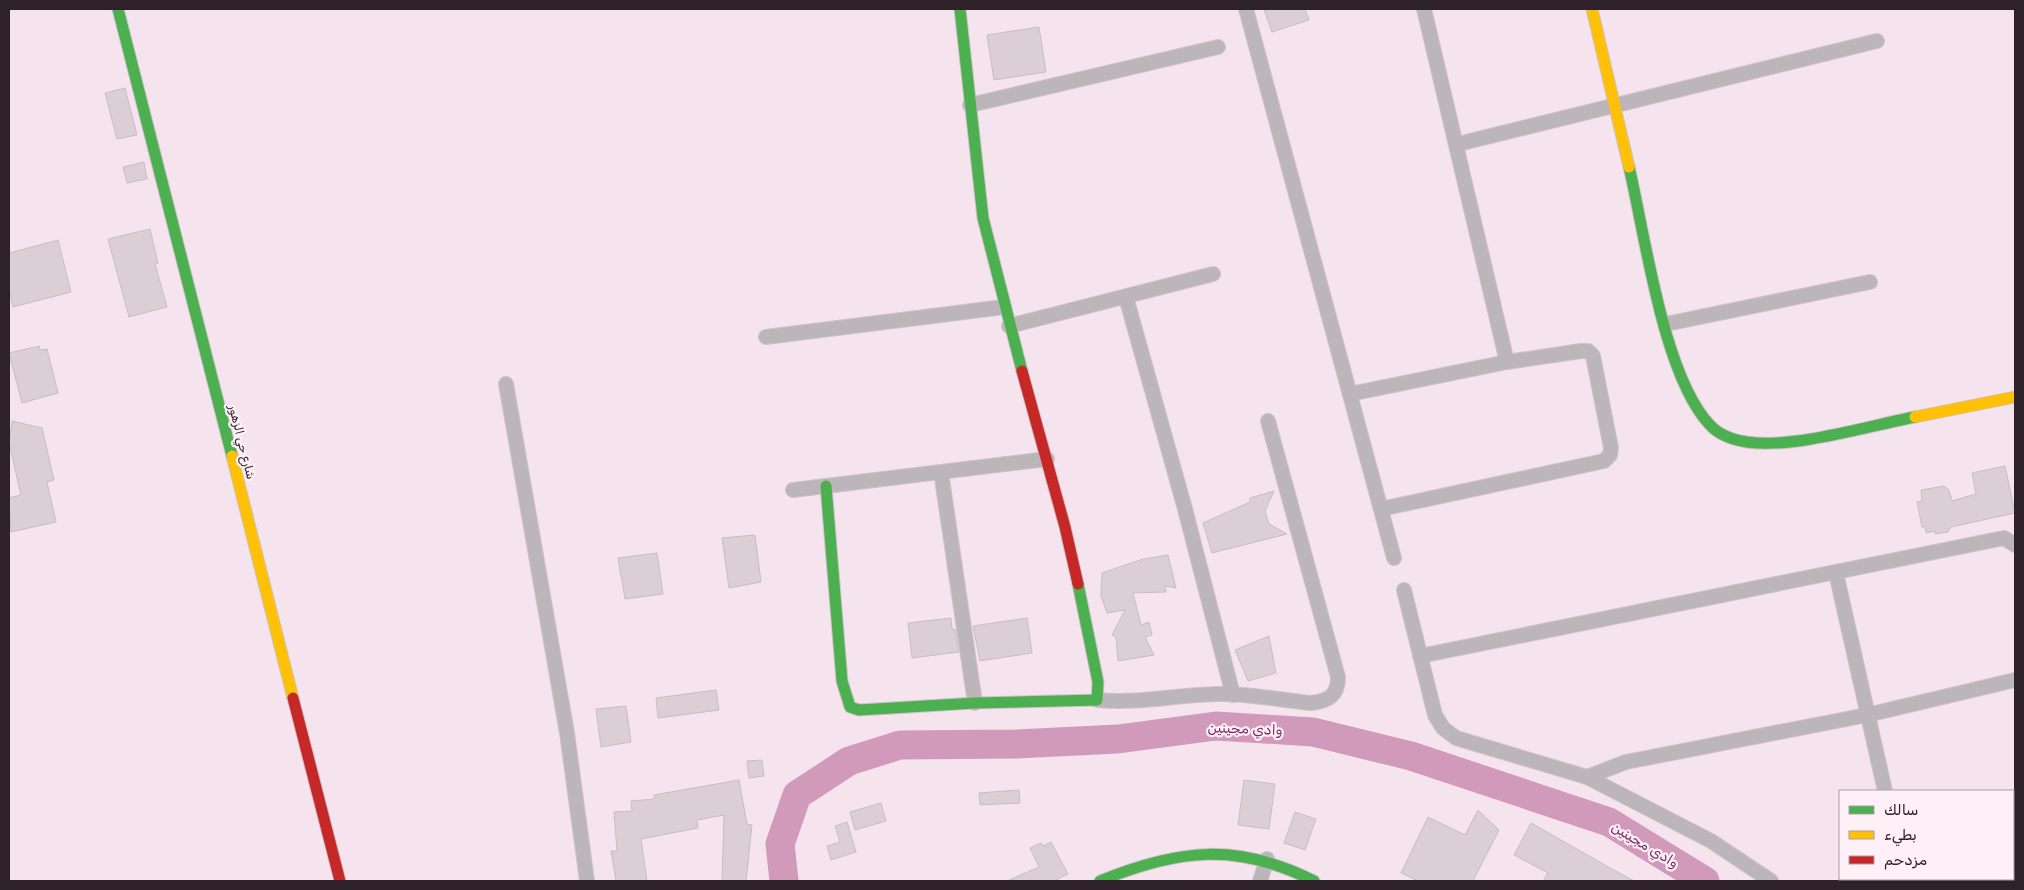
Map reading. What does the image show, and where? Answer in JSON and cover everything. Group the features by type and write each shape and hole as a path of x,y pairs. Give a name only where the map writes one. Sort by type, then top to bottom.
{"street":[{"name":"شارع حي الزهور","path":"118,9 340,881"},
{"path":"960,9 983,218 1004,308 1065,527 1098,682 1097,700"},
{"path":"1246,9 1394,558"},
{"path":"1424,9 1458,144 1507,362"},
{"path":"1592,9 1666,324 1684,383 1710,426 1745,442 1765,444 1790,442 2015,397"},
{"path":"1458,144 1877,41"},
{"path":"970,105 1218,47"},
{"path":"1009,326 1213,274"},
{"path":"1666,324 1870,282"},
{"path":"1126,297 1185,509 1233,695"},
{"path":"766,337 1004,308"},
{"path":"1350,394 1507,362 1588,352 1592,356 1612,448 1610,455 1604,461 1381,508"},
{"path":"506,384 567,733 587,881"},
{"path":"826,486 842,681 850,707 859,710 975,703 1097,700 1119,702 1217,694 1311,703 1323,701 1334,695 1338,687 1338,677 1268,421"},
{"path":"793,490 1047,460"},
{"path":"941,472 975,703"},
{"path":"1420,656 2004,538 2015,545"},
{"path":"1836,572 1885,790"},
{"path":"1404,590 1435,715 1443,728 1456,738 1587,777 1711,842 1771,881"},
{"path":"1587,777 1626,762 1867,715 2015,680"},
{"path":"1100,881 1136,866 1200,854 1233,854 1266,859 1314,881"},
{"path":"1260,881 1266,859"}],"building":[{"path":"1264,9 1305,9 1309,20 1272,32"},
{"path":"1039,27 1046,72 994,80 987,35"},
{"path":"125,88 137,135 117,139 105,93"},
{"path":"144,162 147,179 127,183 123,167"},
{"path":"150,229 158,263 155,264 167,307 129,317 108,239"},
{"path":"58,240 71,292 13,307 9,289 9,253"},
{"path":"39,346 40,350 47,349 58,393 22,403 9,353"},
{"path":"12,421 42,428 54,480 47,482 56,522 11,532 9,498 21,495 9,443"},
{"path":"2005,466 2015,513 1951,527 1948,532 1935,534 1935,531 1926,533 1925,527 1922,527 1917,502 1922,501 1921,490 1944,486 1949,490 1952,501 1976,494 1972,473"},
{"path":"1274,491 1265,511 1269,524 1287,534 1212,553 1203,523 1250,502 1250,498"},
{"path":"755,535 761,582 729,588 722,538"},
{"path":"657,553 663,594 625,599 618,558"},
{"path":"1168,555 1176,588 1165,586 1166,592 1133,593 1141,625 1149,622 1152,635 1145,637 1154,655 1118,661 1116,637 1112,635 1125,610 1107,613 1101,596 1102,573 1143,559"},
{"path":"951,618 952,629 955,629 959,652 912,658 908,623"},
{"path":"1027,618 1032,653 980,661 973,626"},
{"path":"1269,636 1276,673 1248,681 1235,650"},
{"path":"716,690 719,710 658,718 656,698"},
{"path":"626,706 631,742 601,747 596,709"},
{"path":"762,760 764,776 749,778 747,761"},
{"path":"739,780 747,824 752,825 746,881 722,881 724,815 697,820 698,828 641,839 647,881 616,881 611,851 617,851 614,812 632,811 631,801 654,799 654,795"},
{"path":"1244,780 1275,784 1269,829 1238,825"},
{"path":"1019,790 1020,803 980,805 979,793"},
{"path":"881,803 886,821 855,830 850,812"},
{"path":"1478,810 1499,830 1473,881 1418,881 1401,873 1428,817 1465,835"},
{"path":"1295,812 1316,819 1305,850 1284,843"},
{"path":"847,822 856,852 831,860 827,846 840,842 835,826"},
{"path":"1531,823 1634,881 1543,881 1548,873 1514,855"},
{"path":"1051,842 1068,874 1054,881 1007,881 1039,867 1030,848 1041,843 1043,846"}],"waterway":[{"name":"وادي مجينين","path":"784,881 780,844 797,795 849,761 900,745 1016,744 1118,739 1216,726 1313,732 1411,756 1609,822 1705,881"}],"traffic: fast":[{"path":"118,9 232,456"},
{"path":"960,9 983,218 1022,371"},
{"path":"1629,167 1649,265 1668,340 1694,403 1714,429 1727,436 1747,442 1786,442 1831,436 1915,417"},
{"path":"826,486 842,681 850,707 859,710 975,703 1097,700 1098,682 1078,584"},
{"path":"1100,881 1156,862 1207,854 1233,855 1259,860 1286,868 1314,881"}],"traffic: slow":[{"path":"1592,9 1629,167"},
{"path":"1915,417 2015,397"},
{"path":"232,456 293,698"}],"traffic: jam":[{"path":"1022,371 1065,527 1078,584"},
{"path":"293,698 340,881"}]}
